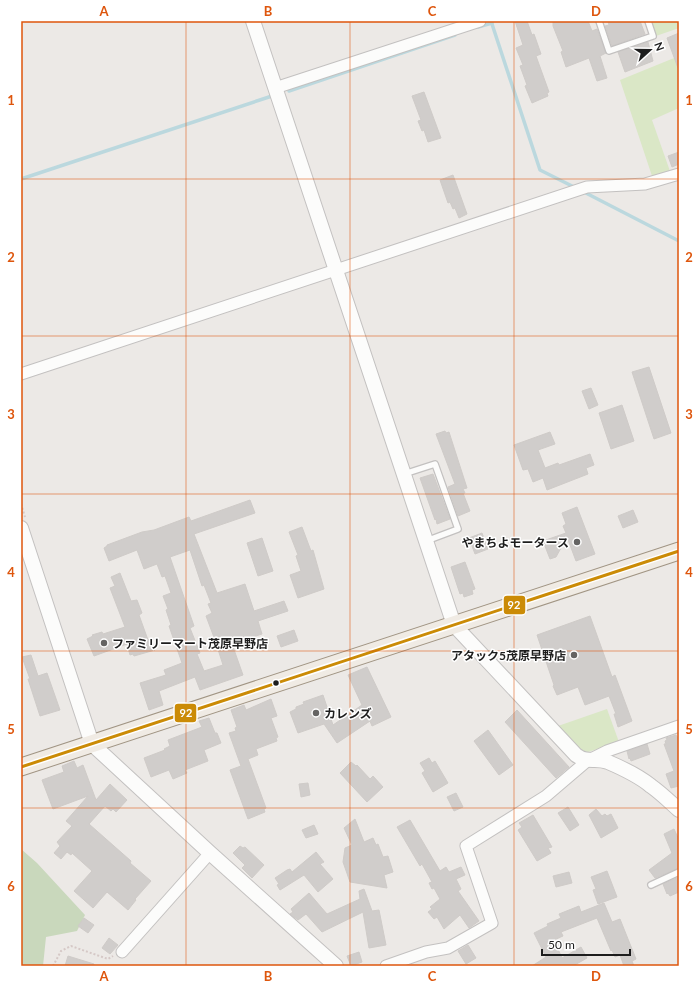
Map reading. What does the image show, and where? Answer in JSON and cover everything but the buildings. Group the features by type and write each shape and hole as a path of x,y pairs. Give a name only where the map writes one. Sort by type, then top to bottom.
{"main road":[{"path":"21,767 679,551"}],"street":[{"path":"253,21 454,625 576,755 587,761 605,761 629,772 650,785 679,810"},
{"path":"275,88 480,21"},
{"path":"21,374 587,187 646,184 679,174"},
{"path":"21,528 92,744 210,854 336,966"},
{"path":"386,966 426,952 448,948 492,923 466,846 546,796 587,761 607,751 679,726"},
{"path":"122,952 210,854"}],"lane":[{"path":"599,21 609,51 653,36 648,21"},
{"path":"404,474 435,464 458,529 426,541"},
{"path":"651,885 679,872"}],"path":[{"path":"53,966 61,951 70,946 108,958 122,952"}],"green space":[{"path":"651,21 679,21 679,28 656,36"},
{"path":"679,56 679,108 652,120 671,174 653,179 620,80"},
{"path":"607,709 619,742 588,752 582,751 558,726"},
{"path":"21,849 37,863 85,915 77,931 46,937 43,966 21,966"}],"waterway":[{"path":"491,21 540,170 576,188"},
{"path":"478,27 492,23"},
{"path":"289,91 455,35"},
{"path":"21,179 272,96"},
{"path":"582,191 679,241"}],"transit line":[{"name":"92","path":"21,767 679,551"}],"place":[{"name":"やまちよモータース","path":"577,542"},
{"name":"ファミリーマート茂原早野店","path":"104,643"},
{"name":"アタック5茂原早野店","path":"574,655"},
{"name":"カレンズ","path":"316,713"}]}
